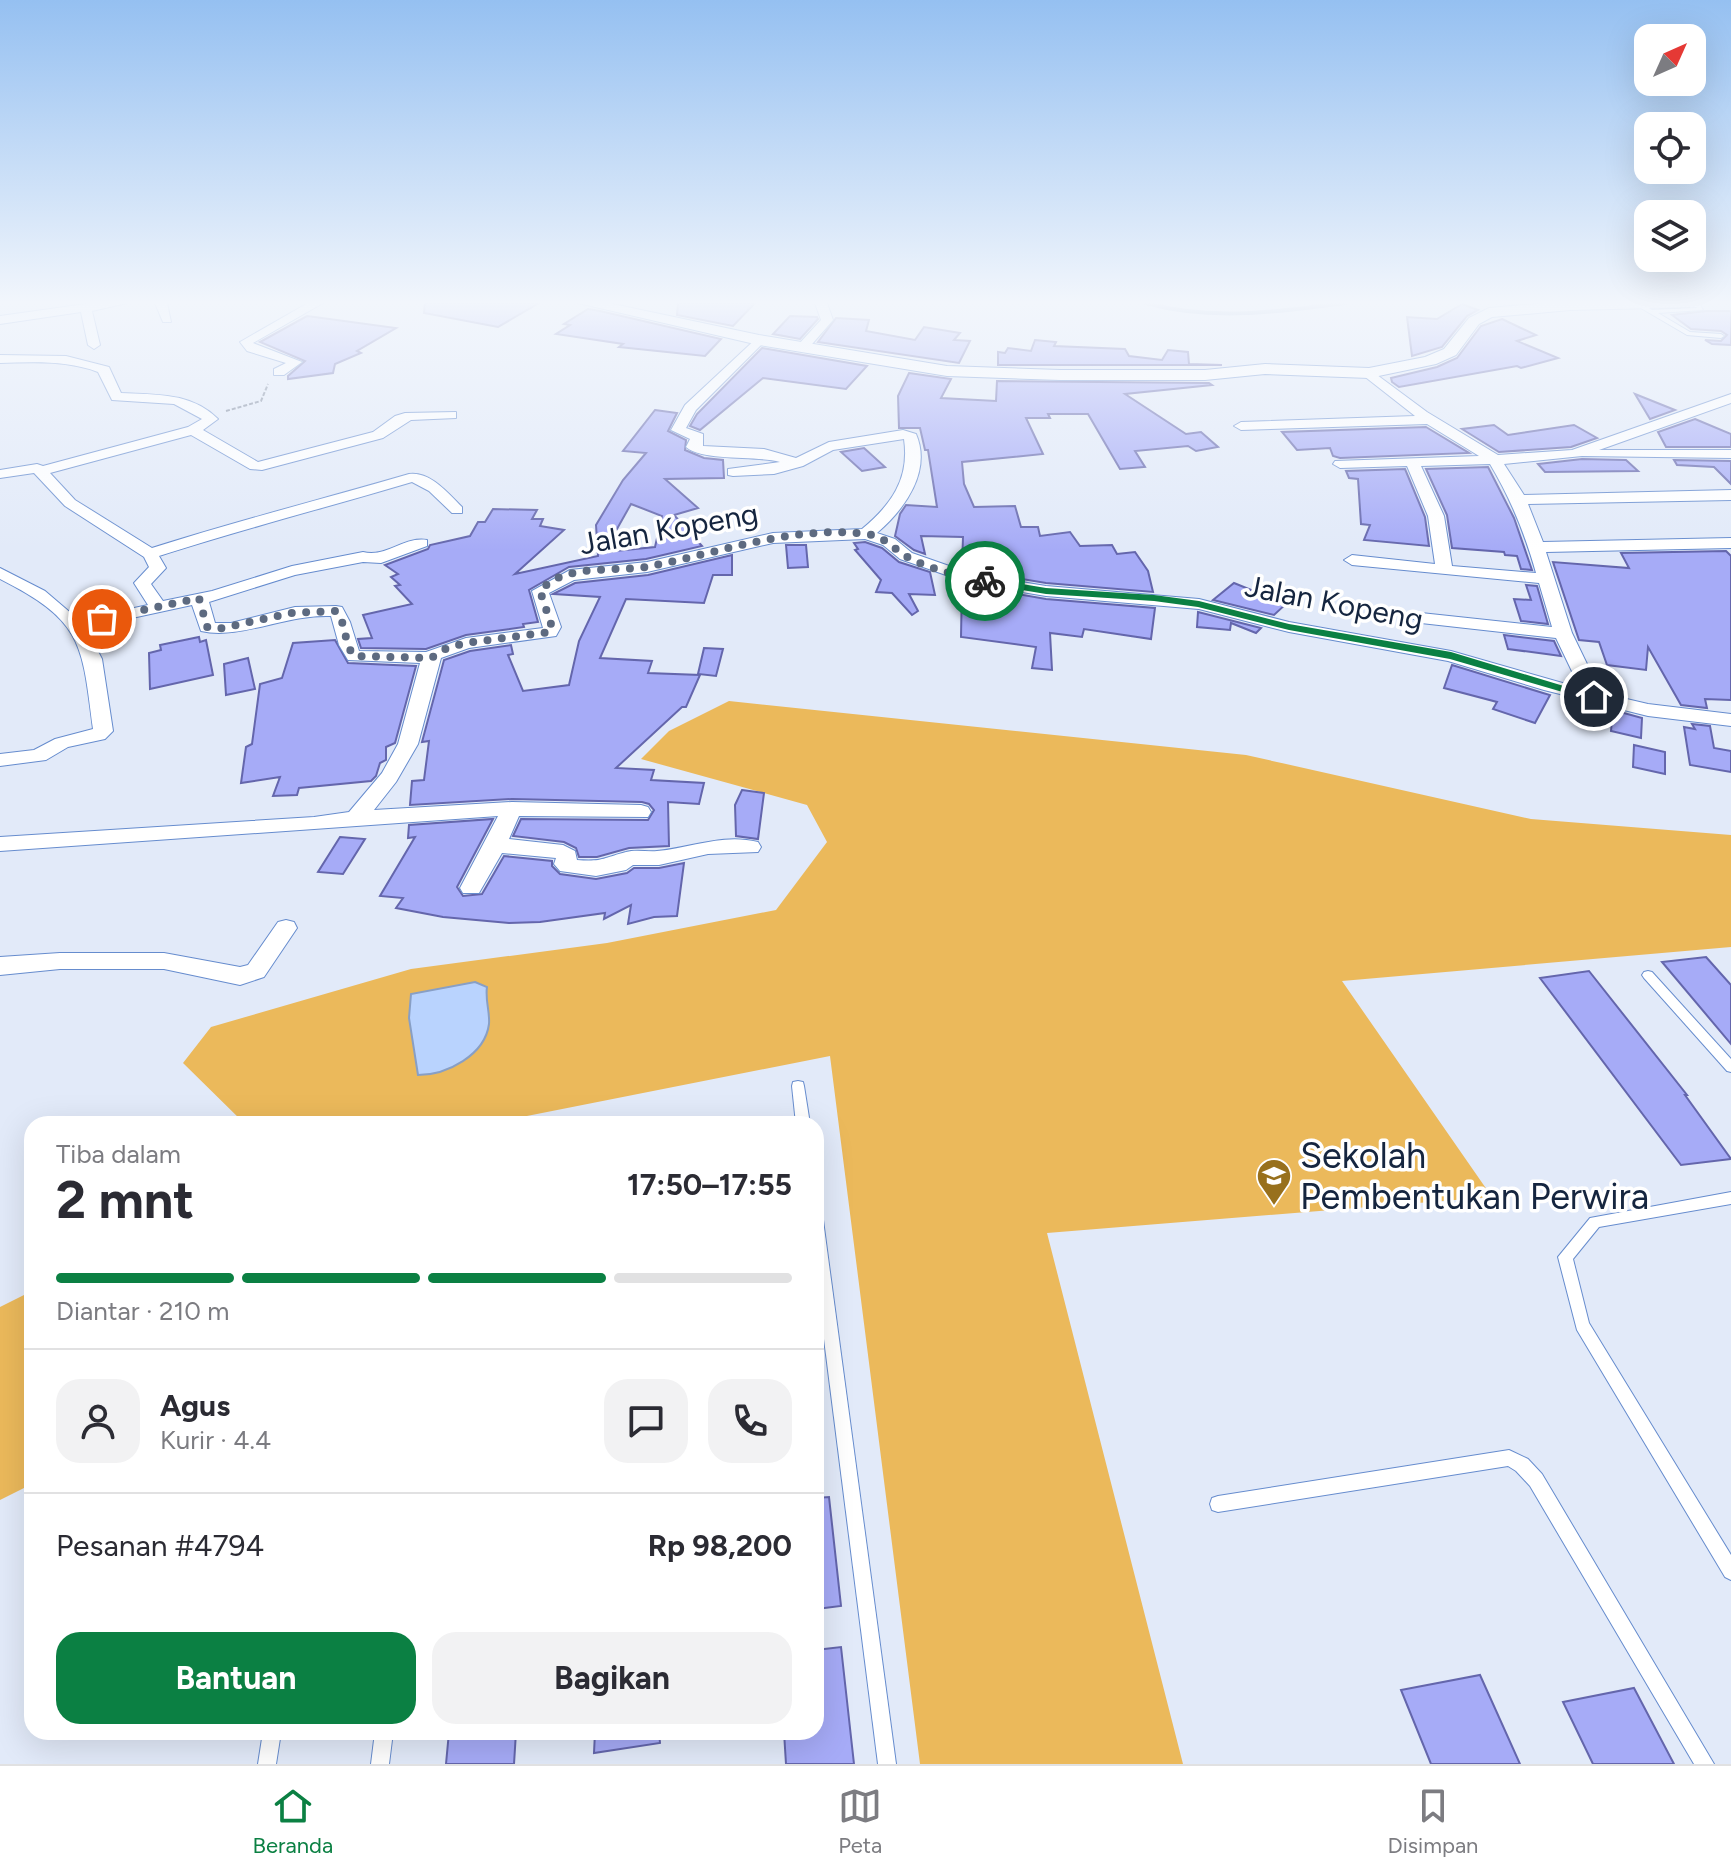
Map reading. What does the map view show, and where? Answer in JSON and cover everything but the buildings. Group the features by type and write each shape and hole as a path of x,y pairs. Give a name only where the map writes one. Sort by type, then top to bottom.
{"street":[{"path":"0,474 27,467 41,471 193,430 211,419 186,403 175,400 117,397 109,385"},
{"path":"713,385 690,408 678,430 698,437 693,447 764,453 792,463"},
{"path":"1383,385 1399,399 1495,460 1518,500 1563,633 1594,697"},
{"path":"1574,454 1731,398"},
{"path":"193,430 255,466 262,466 378,435 400,419 410,416 451,415"},
{"path":"1241,426 1432,420"},
{"path":"733,472 774,470 804,462 823,448 840,443 903,434 911,437 914,471 908,489 888,515 866,534"},
{"path":"1340,464 1495,460 1574,454 1731,454"},
{"path":"1412,462 1436,516 1444,570"},
{"path":"41,471 70,503 150,554 158,568 142,583 158,607"},
{"path":"150,554 266,517 303,510 414,477 434,488 457,510"},
{"path":"1518,500 1731,495"},
{"name":"Jalan Kopeng","path":"431,658 447,648 466,643 550,632 552,627 540,591 563,577 647,567 773,538 866,534 889,542 906,556 926,565 969,578 1046,591 1199,604 1289,627 1451,656 1594,697 1699,718 1731,720"},
{"path":"74,626 199,598 292,571 363,557 375,560 421,543"},
{"path":"1536,547 1731,543"},
{"path":"1352,560 1545,579"},
{"path":"0,573 35,594 74,626 90,648 103,731 98,735 62,743 39,756 0,760"},
{"path":"199,598 207,627 225,629 306,611 336,611 340,615 345,643 354,656 431,658 404,756 389,779 355,818"},
{"path":"1421,618 1563,633"},
{"path":"471,888 512,809"},
{"path":"0,844 512,809 641,812"},
{"path":"496,845 563,852 567,856 565,864 568,866 596,869 618,865 629,858 659,858 708,847 750,847"},
{"path":"0,966 60,961 164,961 240,976 256,971 286,928"}],"lane":[{"path":"1648,975 1731,1067"},
{"path":"798,1086 802,1116"},
{"path":"1731,1198 1595,1222 1565,1257 1582,1325 1731,1571"},
{"path":"824,1281 887,1764"},
{"path":"1218,1504 1509,1458 1522,1465 1536,1480 1705,1764"},
{"path":"267,1764 271,1740"},
{"path":"380,1764 383,1740"}],"path":[{"path":"211,419 238,406 261,401 267,385"}],"shaded area":[{"path":"729,701 1246,755 1531,819 1731,835 1731,947 1342,981 1492,1197 1047,1233 1183,1764 920,1764 830,1056 526,1116 237,1116 183,1063 211,1027 411,969 607,943 776,910 827,842 807,805 641,759 669,731"},
{"path":"24,1295 24,1488 0,1500 0,1307"}],"water":[{"path":"475,982 487,987 489,1024 480,1045 452,1067 418,1075 409,1018 411,994"}],"way so far":[{"path":"102,619 199,598 207,627 218,629 291,613 336,611 340,615 345,643 354,656 431,658 447,648 466,643 550,632 552,627 540,591 563,577 647,567 773,538 874,535 926,565 985,581"}],"place":[{"name":"Sekolah Pembentukan Perwira","path":"1274,1207"}],"route":[{"path":"985,581 1046,591 1199,604 1289,627 1451,656 1594,697"}]}
